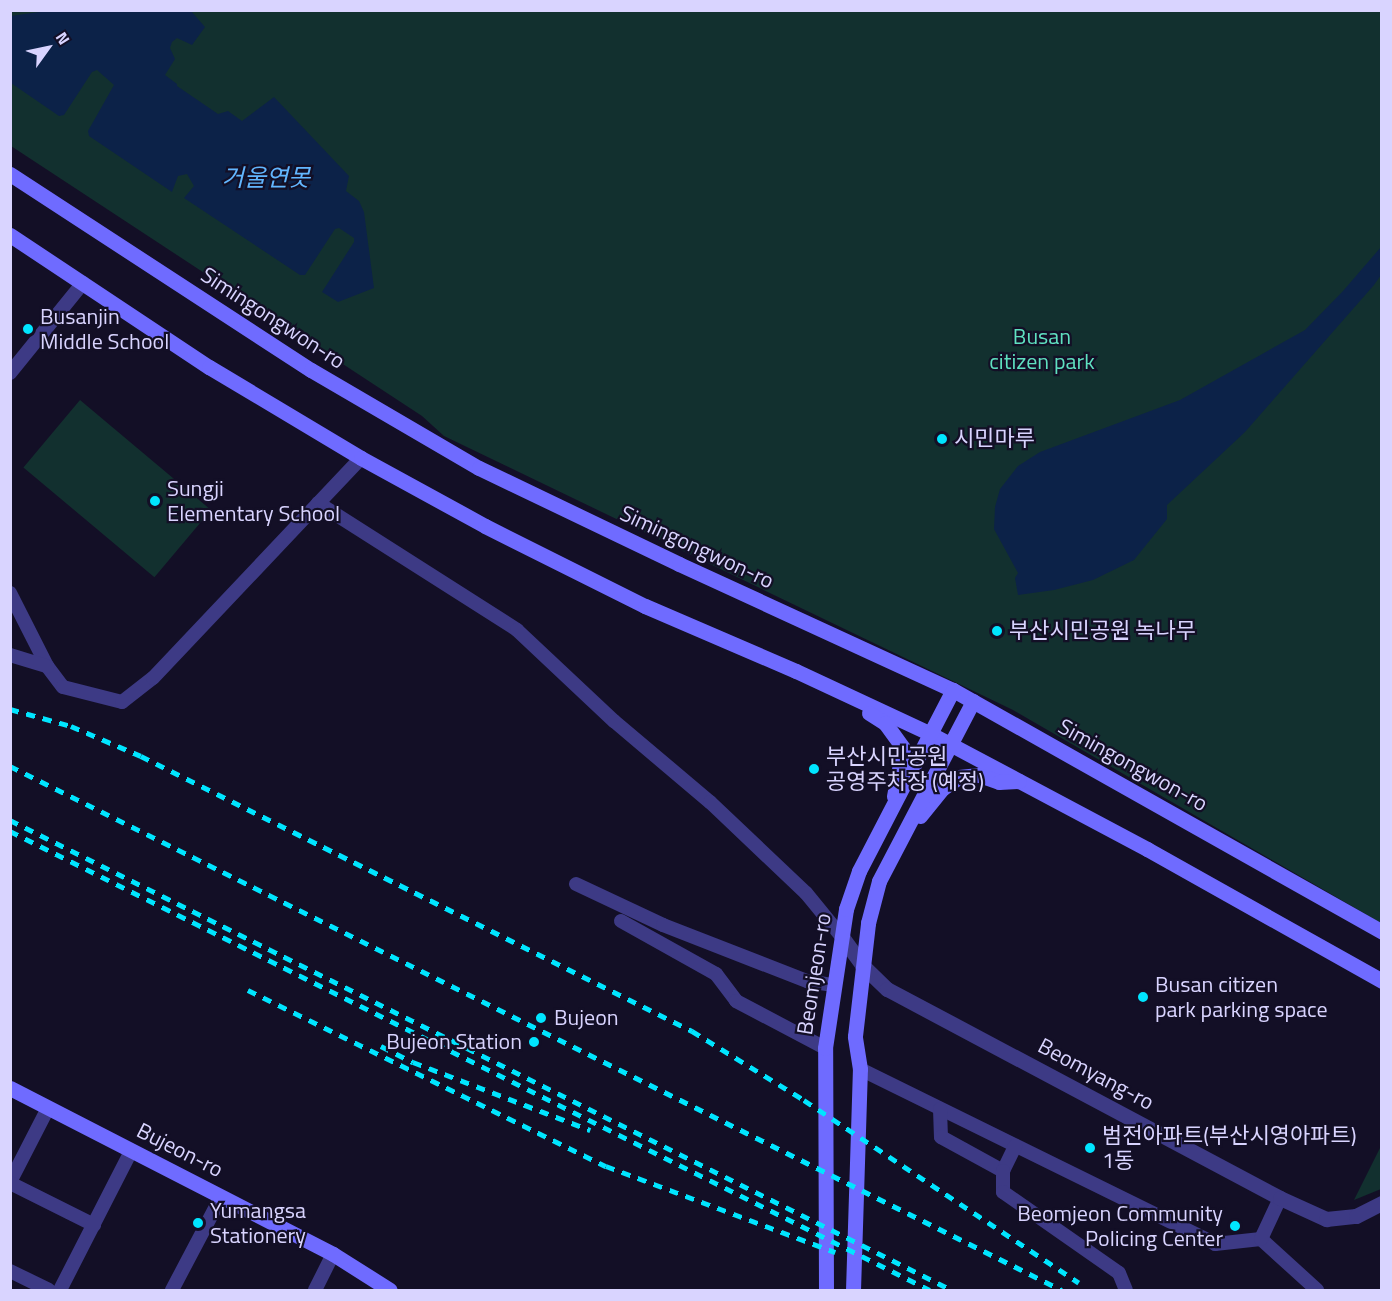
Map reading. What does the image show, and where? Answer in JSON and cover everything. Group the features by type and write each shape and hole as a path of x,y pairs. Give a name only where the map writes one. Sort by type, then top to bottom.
{"main road":[{"name":"Simingongwon-ro","path":"10,174 310,370 479,468 679,564 953,690 1382,932"},
{"path":"10,235 209,367 361,458 485,526 645,606 854,698 951,744 1382,981"},
{"name":"Beomjeon-ro","path":"826,1290 825,1048 832,986 846,909 859,871 953,690"},
{"path":"854,698 866,710 885,723 903,748 894,783 893,805"},
{"name":"Beomjeon-ro","path":"853,1290 860,1069 855,1036 861,965 868,923 879,881 973,701"},
{"path":"908,825 925,812 943,788 959,777 979,775 999,782 1021,781"},
{"name":"Bujeon-ro","path":"10,1088 333,1254 390,1290"}],"street":[{"path":"10,373 83,283"},
{"path":"10,593 47,666 63,687 122,702 153,678 361,458"},
{"path":"318,503 517,630 614,721 710,802 806,893 842,937"},
{"path":"10,655 47,666"},
{"path":"576,884 663,925 807,981 832,986"},
{"path":"621,921 716,974 736,1001 825,1048"},
{"name":"Beomyang-ro","path":"842,937 861,965 887,989 1280,1198 1326,1219 1356,1216 1382,1203"},
{"path":"860,1069 1215,1244 1261,1239 1317,1290"},
{"path":"48,1108 10,1182 94,1225"},
{"path":"940,1109 941,1137 1003,1171"},
{"path":"1015,1146 1003,1171 1003,1192 1119,1273 1126,1290"},
{"path":"60,1290 131,1151"},
{"path":"172,1290 221,1197"},
{"path":"1261,1239 1280,1198"},
{"path":"315,1290 333,1254"},
{"path":"10,1271 49,1290"}],"green space":[{"name":"Busan citizen park","path":"11,11 1381,11 1381,923 1013,710 444,436 422,416 11,146"},
{"path":"80,400 211,510 154,577 23,467"},
{"path":"1381,1146 1381,1189 1354,1200"}],"water":[{"name":"거울연못","path":"46,11 191,11 205,27 192,45 177,38 172,42 170,48 175,59 165,75 218,114 228,111 242,121 274,97 349,176 346,191 359,201 364,212 374,288 338,302 322,292 354,242 354,238 339,228 335,229 305,275 300,275 184,198 194,186 187,174 178,176 172,192 89,136 88,131 114,85 97,70 92,72 64,115 59,116 11,83 11,16"},
{"path":"1381,247 1381,275 1374,285 1245,432 1167,505 1167,519 1134,560 1093,580 1054,590 1018,595 1015,578 1018,573 994,529 995,507 1000,489 1018,466 1040,452 1180,400 1305,330"}],"railway":[{"path":"10,709 71,726 141,756 692,1031 804,1100 1079,1283"},
{"path":"10,766 1062,1290"},
{"path":"10,820 952,1290"},
{"path":"10,831 930,1290"},
{"path":"248,990 606,1166 835,1252"},
{"path":"381,1046 413,1062 590,1130"}],"place":[{"name":"Busanjin Middle School","path":"28,329"},
{"name":"시민마루","path":"942,439"},
{"name":"Sungji Elementary School","path":"155,501"},
{"name":"부산시민공원 녹나무","path":"997,631"},
{"name":"부산시민공원 공영주차장 (예정)","path":"814,769"},
{"name":"Busan citizen park parking space","path":"1143,997"},
{"name":"Bujeon","path":"541,1018"},
{"name":"Bujeon Station","path":"534,1042"},
{"name":"범전아파트(부산시영아파트) 1동","path":"1090,1148"},
{"name":"Yumangsa Stationery","path":"198,1223"},
{"name":"Beomjeon Community Policing Center","path":"1235,1226"}]}
